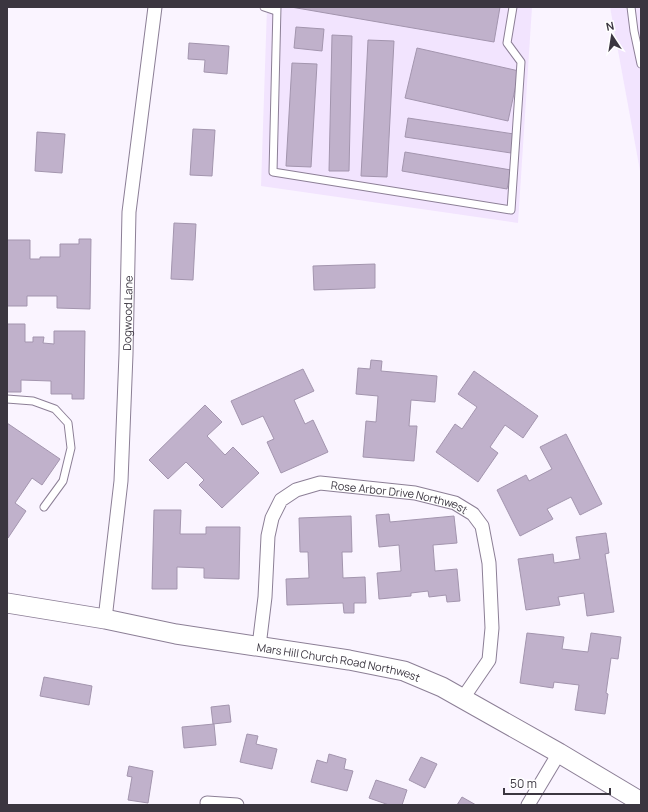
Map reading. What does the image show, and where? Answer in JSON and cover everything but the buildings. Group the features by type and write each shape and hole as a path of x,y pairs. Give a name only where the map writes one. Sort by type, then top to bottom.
{"street":[{"name":"Dogwood Lane","path":"105,619 121,481 126,354 129,212 154,7"},
{"name":"Rose Arbor Drive Northwest","path":"259,646 265,596 268,536 272,518 281,500 296,490 320,483 415,493 455,503 472,514 482,526 489,570 492,628 488,660 463,698"},
{"name":"Mars Hill Church Road Northwest","path":"7,603 105,619 176,634 349,660 404,671 442,687 463,698 641,802"},
{"path":"528,805 559,753"},
{"path":"207,803 238,805"}],"lane":[{"path":"264,7 277,9 273,172 511,210 521,62 507,43 513,7"},
{"path":"631,7 641,64"},
{"path":"7,399 33,401 55,409 68,423 71,448 63,481 44,507"}],"shaded area":[{"path":"267,7 532,7 518,223 261,186"},
{"path":"610,7 641,7 641,176"}]}
